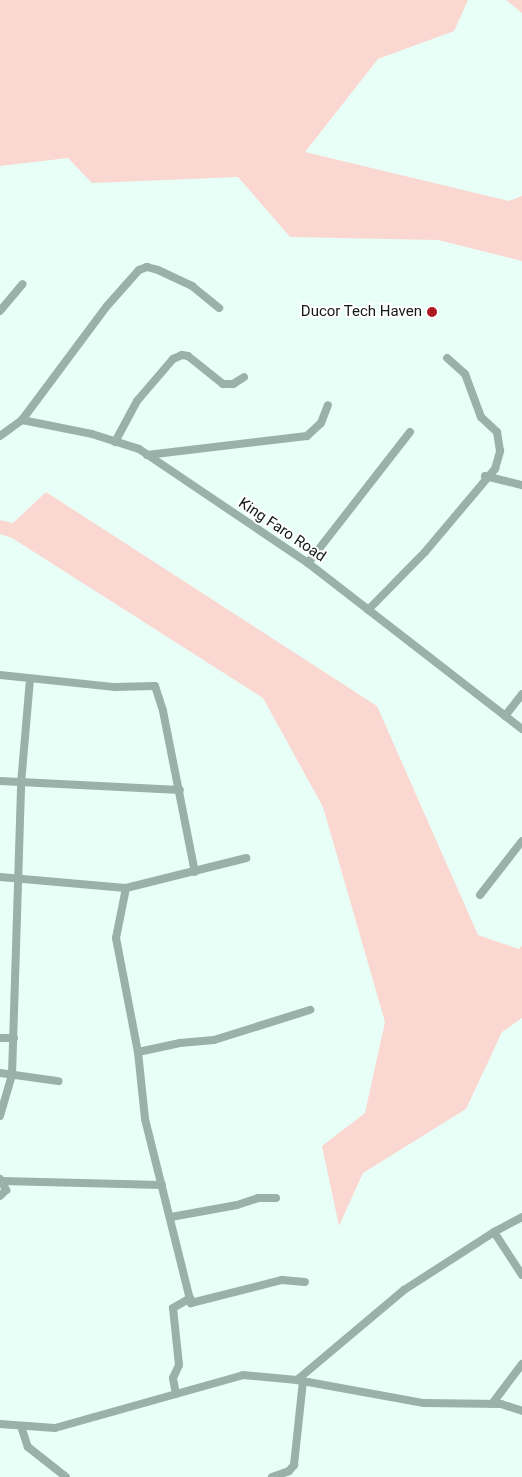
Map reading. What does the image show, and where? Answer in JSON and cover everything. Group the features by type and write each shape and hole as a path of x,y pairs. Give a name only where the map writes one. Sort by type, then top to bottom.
{"street":[{"path":"0,436 22,420 107,306 140,270 147,267 158,270 192,286 219,308"},
{"path":"0,310 23,284"},
{"path":"115,442 137,402 173,359 182,355 188,356 223,384 233,384 244,377"},
{"path":"368,610 425,552 485,476 495,468 500,451 496,432 481,417 460,367 447,358"},
{"path":"147,455 307,436 321,423 328,405"},
{"name":"King Faro Road","path":"22,420 115,442 147,455 308,563 522,729"},
{"path":"308,563 410,432"},
{"path":"485,476 522,485"},
{"path":"0,675 115,686 155,686 180,790 195,872"},
{"path":"0,1116 12,1075 20,878 21,784 30,679"},
{"path":"505,716 522,694"},
{"path":"0,781 21,784 180,790"},
{"path":"480,896 522,841"},
{"path":"0,877 126,888 246,858"},
{"path":"126,888 116,938 138,1052 145,1119 191,1303 282,1280 305,1282"},
{"path":"138,1052 214,1040 310,1010"},
{"path":"0,1038 14,1038"},
{"path":"0,1074 58,1081"},
{"path":"0,1196 6,1190 1,1180 162,1184"},
{"path":"171,1217 258,1198 276,1198"},
{"path":"272,1477 289,1471 294,1465 300,1380 404,1290 494,1232 522,1217"},
{"path":"494,1232 522,1275"},
{"path":"176,1394 173,1378 179,1365 173,1308 190,1298"},
{"path":"492,1404 522,1364"},
{"path":"0,1424 55,1428 243,1375 300,1380 424,1403 492,1404 522,1411"},
{"path":"21,1426 28,1447 66,1477"}],"shaded area":[{"path":"0,0 468,0 454,31 378,59 305,152 509,201 522,196 522,261 438,240 290,237 238,177 92,183 68,158 0,166"},
{"path":"506,0 522,0 522,13"},
{"path":"46,492 377,706 478,935 519,949 522,946 522,1018 502,1032 466,1109 363,1173 339,1226 322,1146 365,1113 385,1022 323,807 263,698 12,538 0,534 0,520 13,523"}],"place":[{"name":"Ducor Tech Haven","path":"432,312"}]}
